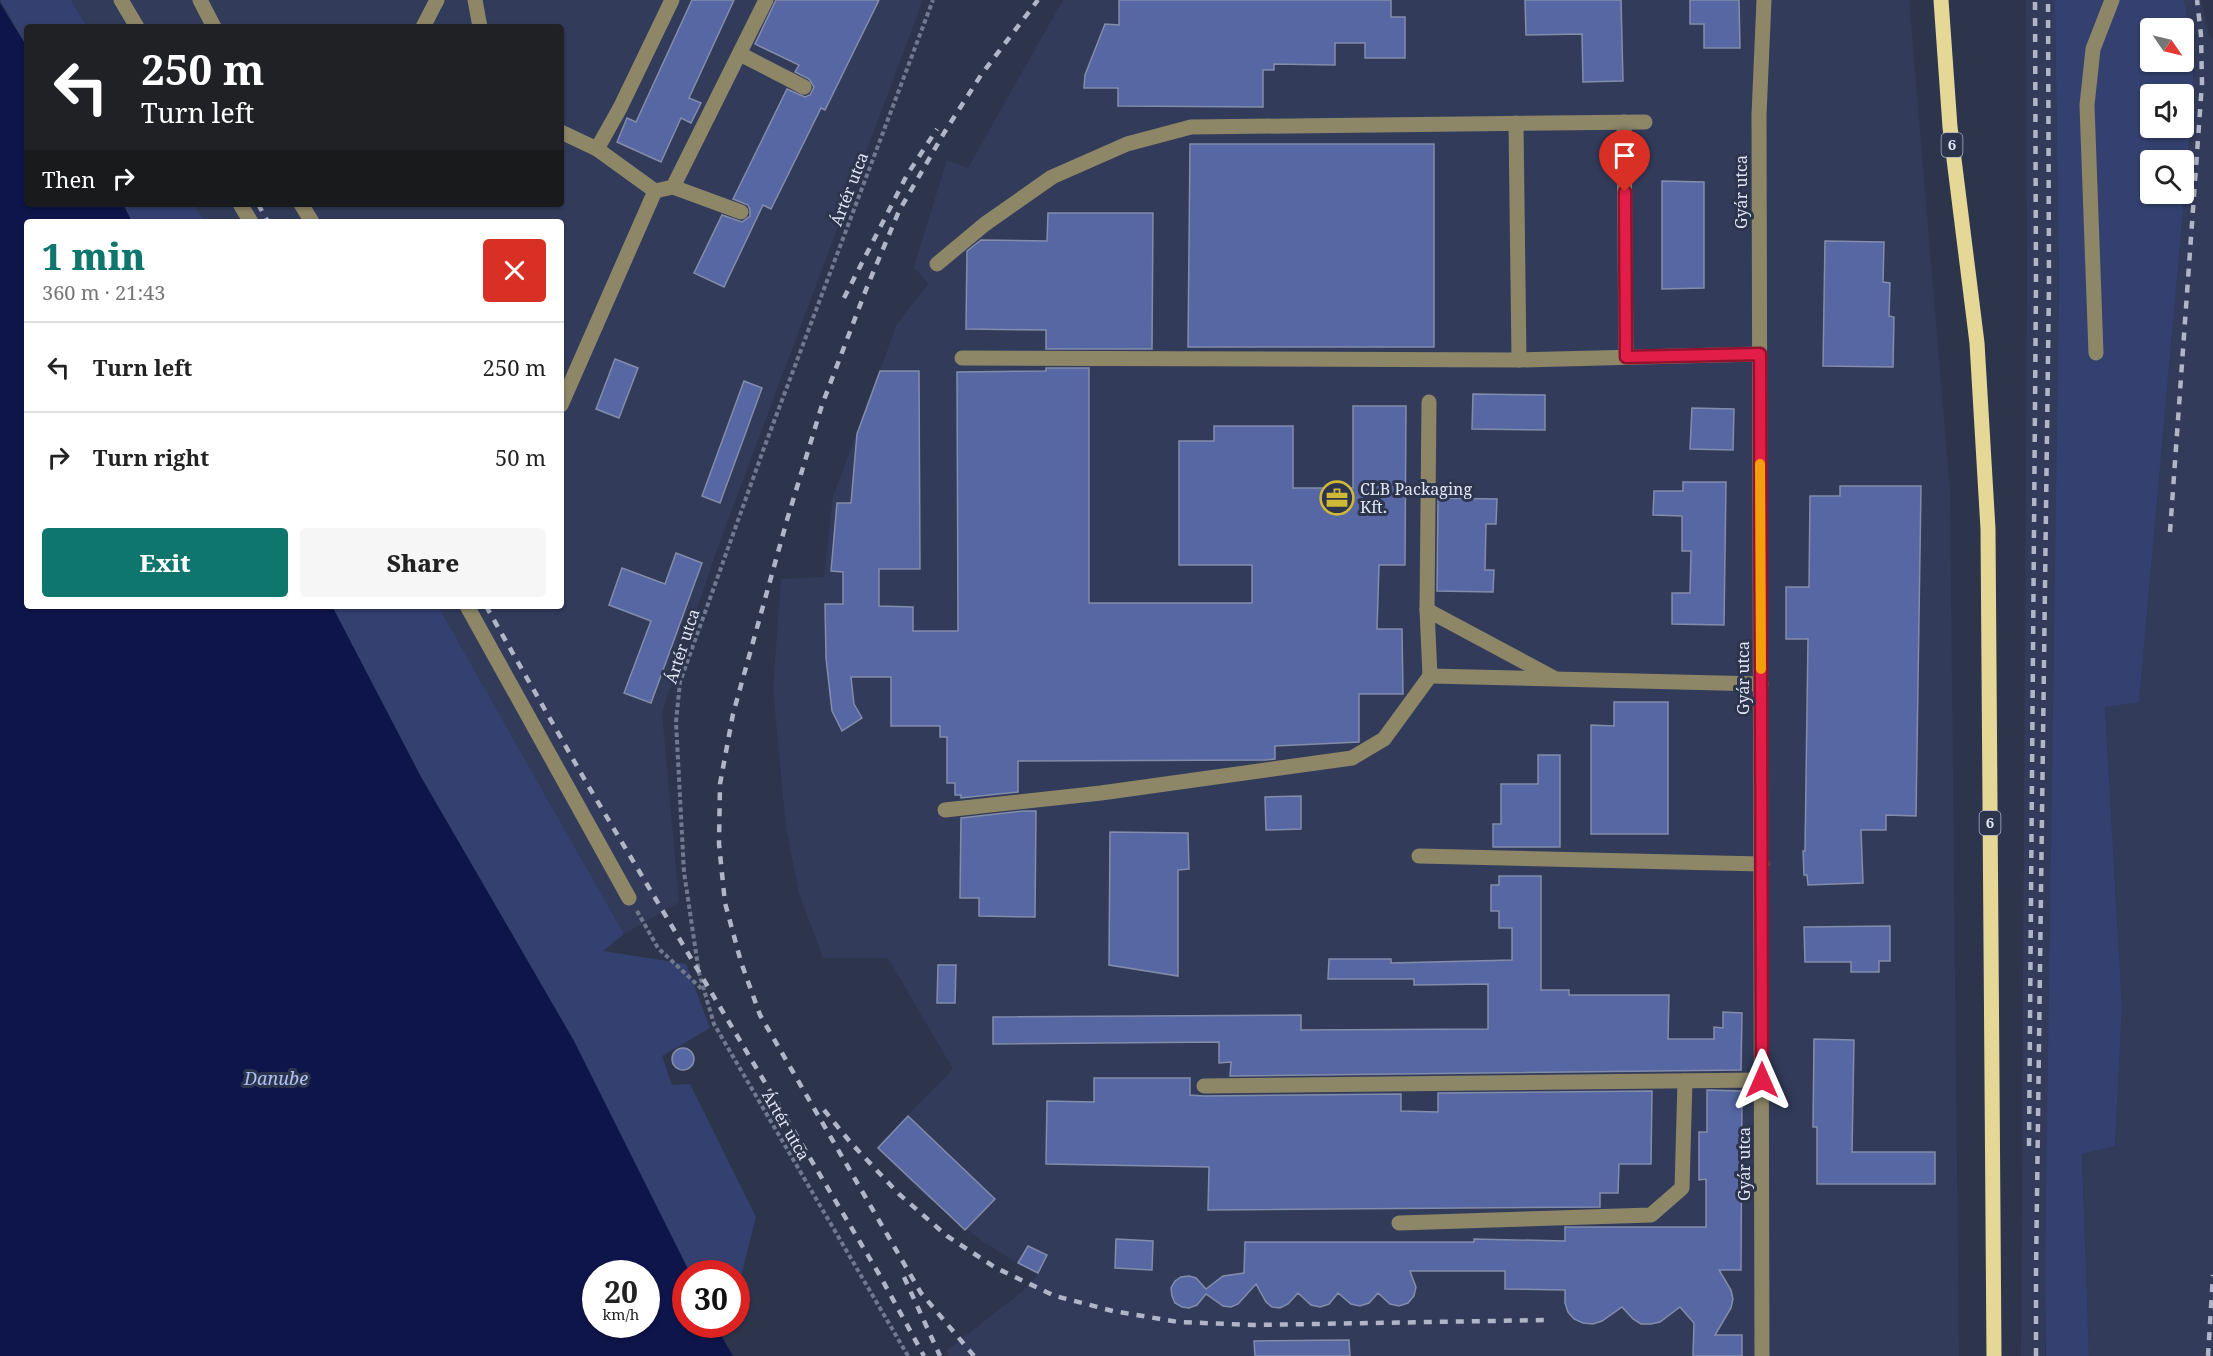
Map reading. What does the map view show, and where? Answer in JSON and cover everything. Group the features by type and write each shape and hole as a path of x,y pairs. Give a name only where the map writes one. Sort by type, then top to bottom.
{"main road":[{"name":"6","path":"1941,0 1950,127 1977,343 1988,530 1994,1356"}],"street":[{"path":"121,0 135,24"},
{"path":"200,0 212,24"},
{"path":"425,24 437,0"},
{"path":"475,0 479,24"},
{"path":"597,149 620,108 672,0"},
{"path":"673,187 766,0"},
{"name":"Gyár utca","path":"1762,1356 1759,115 1764,0"},
{"path":"2096,353 2087,105 2093,49 2112,0"},
{"path":"740,54 804,87"},
{"path":"1624,122 1626,357"},
{"path":"937,264 985,224 1052,177 1127,144 1191,127 1645,122"},
{"path":"1516,123 1519,360"},
{"path":"564,133 597,149 655,191 673,187 741,212"},
{"path":"564,398 655,191"},
{"path":"962,358 1519,360 1760,354"},
{"path":"945,810 1101,793 1352,758 1384,739 1430,676 1426,610 1429,402"},
{"path":"469,609 629,898"},
{"path":"1426,610 1557,680"},
{"path":"1430,676 1761,684"},
{"path":"1419,856 1762,864"},
{"path":"1204,1086 1762,1080"},
{"path":"1398,1223 1651,1215 1682,1188 1685,1081"}],"path":[{"name":"Ártér utca","path":"908,1356 714,1024 703,990 683,860 676,722 680,682 764,448 933,0"},
{"path":"629,898 658,948 703,990"}],"shaded area":[{"path":"0,0 71,0 85,24 24,24 24,42"},
{"path":"71,0 923,0 719,544 662,712 679,902 624,934 440,609 564,609 564,219 203,219 196,207 564,207 564,24 85,24"},
{"path":"1063,0 1909,0 1950,491 1959,1356 949,1356 946,1351 1023,1291 1037,1275 982,1241 921,1192 876,1147 953,1069 888,958 823,958 799,893 786,827 773,689 781,579 824,577 833,497 897,324 928,284 914,267 947,160 968,168"},
{"path":"2026,0 2055,0 2059,283 2045,1356 2021,1356 2027,281"},
{"path":"2055,0 2184,0 2187,18 2140,18 2140,72 2193,72 2194,84 2140,84 2140,138 2190,138 2188,150 2140,150 2140,204 2184,204 2139,702 2105,707 2122,1007 2115,1146 2082,1154 2089,1356 2046,1356 2045,1273 2059,283"},
{"path":"2184,0 2201,0 2209,35 2213,41 2213,1356 2089,1356 2082,1154 2115,1146 2122,1007 2105,706 2139,701 2184,204 2194,204 2194,150 2188,150 2190,138 2194,138 2194,18 2187,18"},
{"path":"124,207 196,207 203,219 130,219"},
{"path":"334,609 440,609 624,934 603,951 686,964 710,1028 662,1056 672,1085 690,1084 756,1217 745,1260 684,1260 574,1041 421,777"}],"water":[{"name":"Danube","path":"0,3 24,42 24,207 124,207 130,219 24,219 24,609 334,609 421,777 574,1041 684,1260 672,1260 672,1338 723,1338 733,1356 0,1356"}],"building":[{"path":"692,0 734,0 689,98 701,103 691,123 681,118 661,162 617,142 627,118 636,122"},
{"path":"776,0 879,0 825,110 821,108 771,209 763,205 724,287 694,273 722,215 742,222 750,216 748,205 733,199 787,89 805,97 810,95 814,87 809,79 795,72 799,65 755,44"},
{"path":"1119,0 1391,0 1391,17 1405,17 1405,58 1365,58 1365,43 1335,43 1335,65 1274,64 1274,70 1263,70 1263,107 1118,106 1118,88 1084,88 1085,75 1105,24 1119,25"},
{"path":"1525,0 1621,0 1623,81 1583,82 1582,34 1526,35"},
{"path":"1690,0 1739,0 1740,48 1704,48 1704,24 1690,24"},
{"path":"1190,144 1434,144 1434,347 1188,347"},
{"path":"1662,181 1704,182 1704,288 1662,289"},
{"path":"1048,213 1153,213 1152,349 1046,349 1046,330 966,329 967,251 981,240 1047,241"},
{"path":"1825,241 1884,242 1883,282 1890,283 1889,316 1894,317 1893,367 1823,366"},
{"path":"615,359 638,368 619,418 596,409"},
{"path":"1046,368 1089,368 1089,603 1252,603 1252,565 1179,565 1179,441 1214,441 1214,426 1293,426 1293,488 1353,488 1353,406 1406,406 1405,565 1379,565 1377,629 1402,629 1403,694 1359,694 1359,742 1275,746 1275,759 1266,760 1018,761 1018,792 961,798 961,795 955,795 955,783 947,783 947,737 940,737 940,726 891,726 891,677 851,677 854,704 862,718 842,731 832,711 826,658 825,604 843,604 843,572 831,571 837,503 851,503 857,434 880,371 919,371 920,569 879,569 879,606 913,607 913,631 958,631 957,372 1046,371"},
{"path":"744,381 762,388 720,503 702,496"},
{"path":"1473,394 1545,395 1545,430 1472,429"},
{"path":"1692,408 1734,409 1733,450 1690,449"},
{"path":"1683,482 1726,482 1724,625 1672,624 1672,593 1690,593 1691,551 1682,551 1682,516 1653,515 1654,491 1683,491"},
{"path":"1840,486 1921,486 1916,816 1886,815 1886,830 1861,830 1863,883 1808,885 1807,875 1804,875 1803,851 1805,851 1808,639 1786,639 1786,587 1809,587 1810,496 1840,496"},
{"path":"1438,498 1497,499 1496,524 1486,524 1485,570 1494,570 1493,592 1437,591"},
{"path":"676,553 702,563 651,703 624,693 651,621 609,605 622,568 665,584"},
{"path":"1614,702 1668,702 1668,834 1591,834 1591,725 1614,726"},
{"path":"1538,755 1560,755 1560,847 1493,847 1493,824 1501,824 1501,784 1538,784"},
{"path":"1301,796 1301,829 1266,830 1265,797"},
{"path":"1036,811 1035,917 979,916 979,898 960,898 961,818"},
{"path":"1110,832 1188,833 1189,869 1178,870 1178,976 1109,965"},
{"path":"1499,876 1541,876 1541,990 1569,990 1569,995 1669,995 1668,1039 1714,1039 1714,1027 1723,1028 1723,1012 1742,1013 1741,1070 1230,1076 1231,1062 1219,1063 1219,1042 993,1044 993,1017 1301,1015 1301,1030 1488,1029 1488,984 1414,985 1414,979 1328,979 1329,959 1391,959 1391,963 1512,960 1512,928 1499,928 1499,911 1491,911 1491,885 1499,885"},
{"path":"1890,926 1890,961 1879,961 1879,972 1851,972 1851,962 1805,962 1804,927"},
{"path":"938,965 956,965 955,1003 937,1003"},
{"path":"1814,1039 1854,1040 1852,1152 1935,1152 1935,1184 1817,1184 1817,1127 1813,1127"},
{"path":"683,1048 693,1055 694,1059 687,1069 683,1070 673,1063 672,1059 679,1049"},
{"path":"1094,1078 1190,1078 1190,1095 1204,1096 1401,1094 1401,1111 1438,1112 1438,1093 1652,1091 1651,1164 1619,1164 1618,1193 1600,1193 1600,1207 1208,1210 1209,1167 1046,1164 1047,1101 1094,1102"},
{"path":"1707,1090 1742,1091 1741,1270 1719,1270 1731,1290 1733,1299 1731,1308 1715,1335 1742,1335 1742,1356 1693,1356 1694,1323 1680,1307 1660,1322 1651,1324 1641,1324 1622,1307 1602,1321 1593,1324 1583,1323 1574,1319 1568,1312 1565,1290 1505,1289 1505,1271 1410,1271 1416,1287 1414,1296 1408,1303 1399,1306 1390,1304 1378,1293 1369,1303 1360,1306 1351,1304 1338,1293 1329,1304 1320,1307 1311,1305 1298,1293 1288,1304 1280,1308 1272,1307 1266,1302 1256,1284 1238,1304 1231,1307 1223,1306 1206,1294 1197,1305 1189,1308 1182,1307 1175,1303 1172,1296 1171,1288 1181,1277 1196,1278 1206,1289 1223,1276 1244,1273 1245,1242 1474,1242 1474,1239 1565,1241 1565,1227 1706,1227 1706,1179 1699,1180 1699,1132 1707,1132"},
{"path":"908,1116 995,1199 965,1230 878,1148"},
{"path":"1116,1239 1153,1241 1152,1270 1115,1268"},
{"path":"1028,1246 1047,1255 1038,1273 1018,1263"},
{"path":"1349,1340 1350,1356 1255,1356 1254,1341"}],"railway":[{"path":"974,1356 921,1293 760,1015 741,962 725,903 719,844 720,784 733,714 787,520 822,405 867,287 899,211 944,133 981,75 1038,0"},
{"path":"2029,1146 2036,283 2035,0"},
{"path":"2036,1356 2049,282 2048,0"},
{"path":"2170,532 2202,83 2201,35 2197,0"},
{"path":"844,298 907,175 937,129"},
{"path":"260,207 266,219"},
{"path":"488,609 586,782 879,1274 924,1356"},
{"path":"824,1110 851,1143 899,1194 947,1236 996,1268 1055,1296 1113,1311 1178,1322 1254,1325 1548,1320"},
{"path":"2208,1356 2213,1275"},
{"path":"904,1277 940,1356"}],"slow traffic":[{"path":"1760,464 1761,669"}],"place":[{"name":"CLB Packaging Kft.","path":"1337,498"}],"route":[{"path":"1625,192 1626,357 1760,354 1762,1080"}]}
